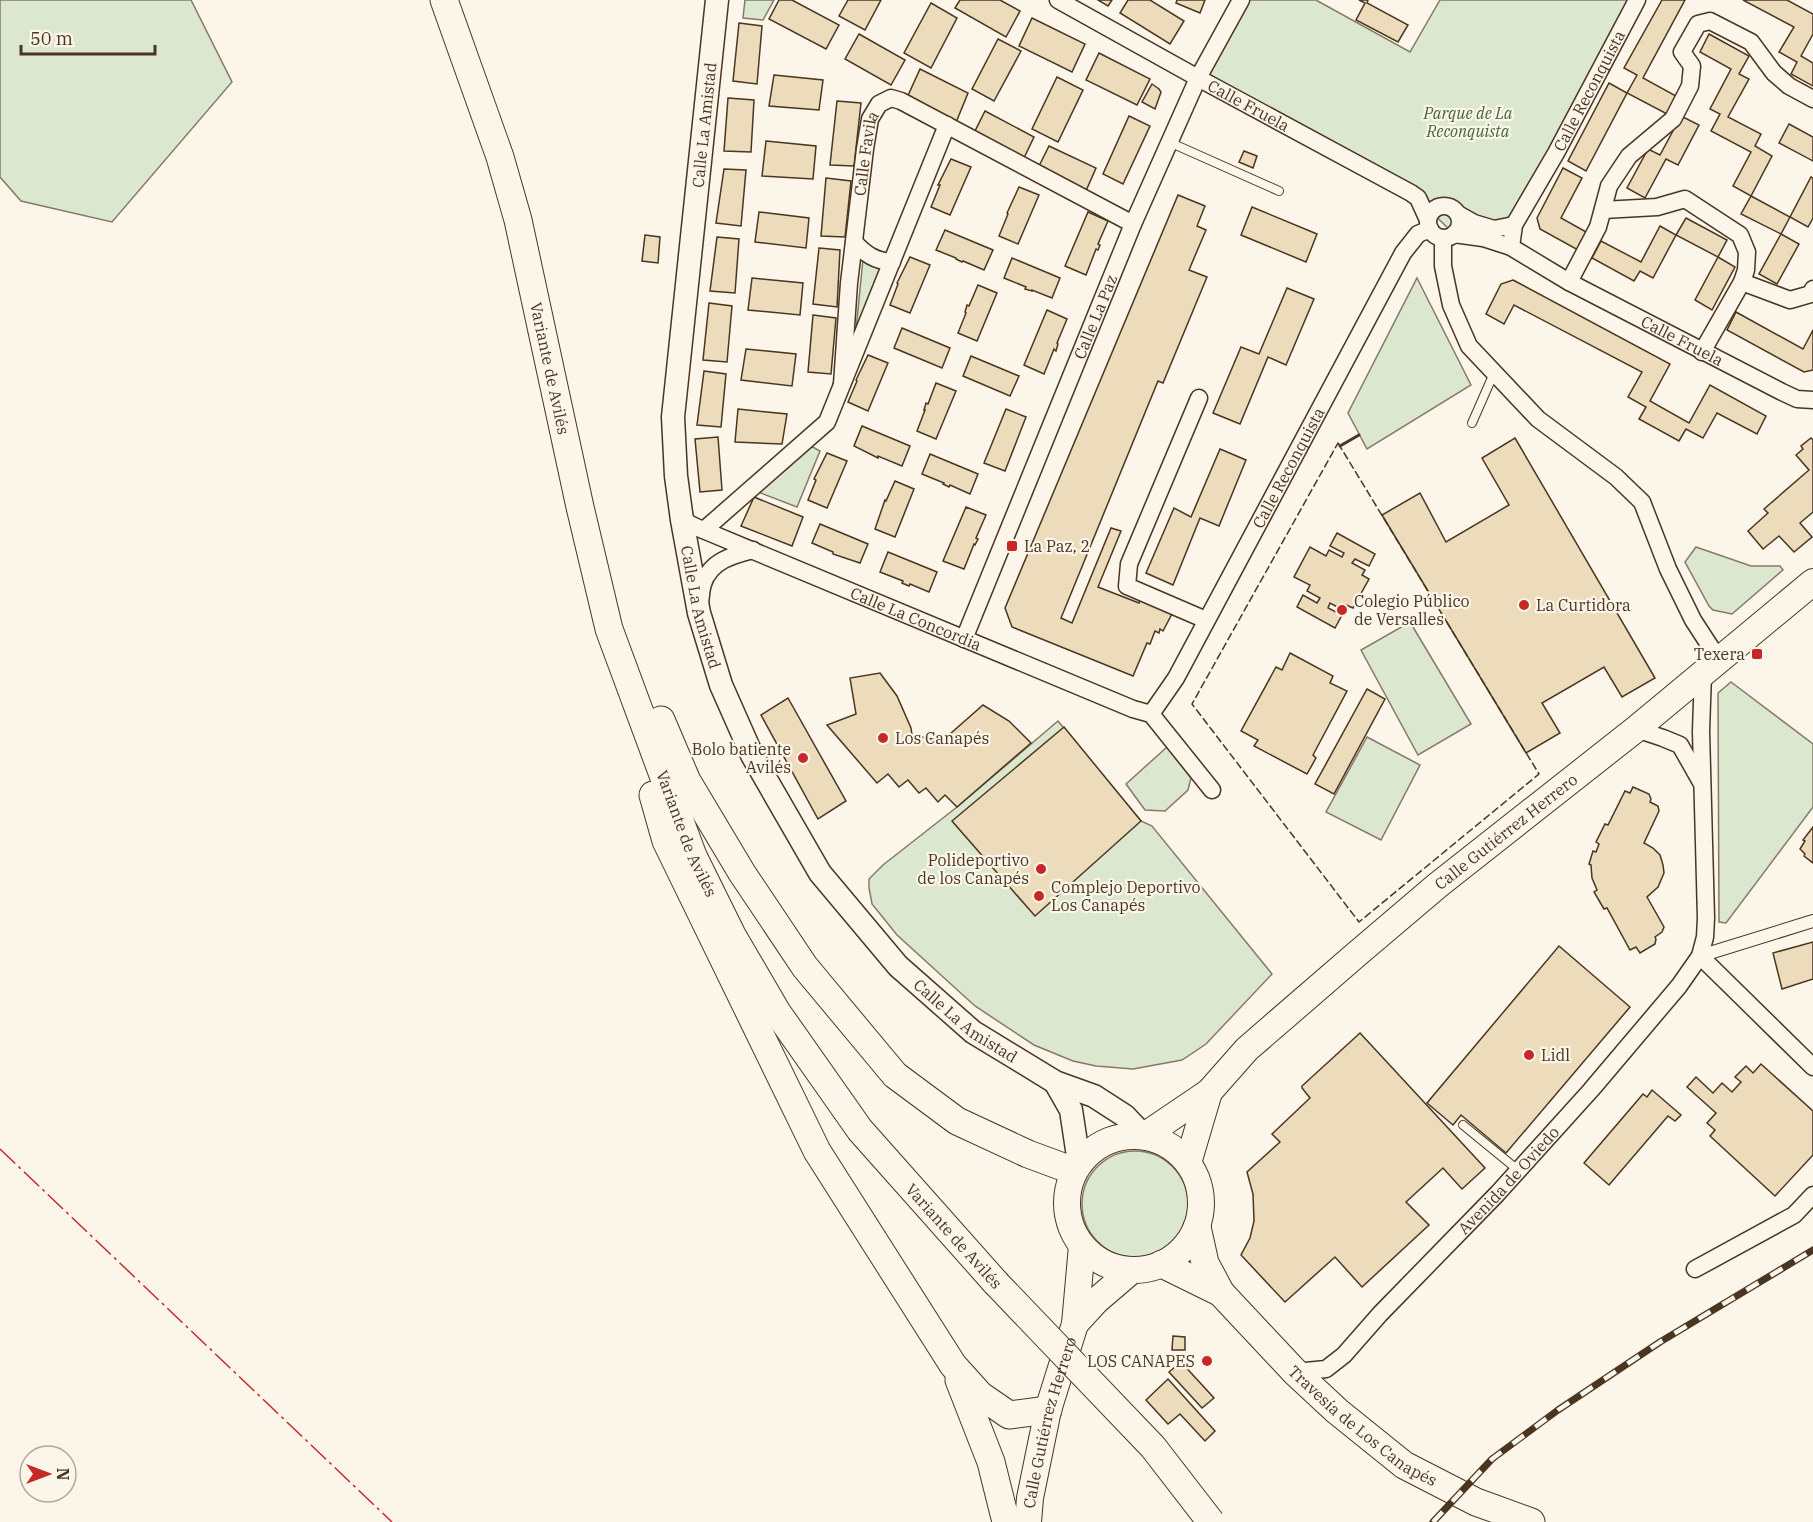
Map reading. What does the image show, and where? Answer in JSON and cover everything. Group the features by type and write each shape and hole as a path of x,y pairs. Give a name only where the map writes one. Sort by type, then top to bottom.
{"highway":[{"name":"Variante de Avilés","path":"444,0 500,157 518,219 580,507 609,629 693,856 732,935 777,1012 860,1130 996,1283 1153,1447 1211,1522"},
{"path":"518,219 563,368 598,524 637,664 687,781 742,873 805,967 895,1075 957,1121 1028,1154 1076,1167"},
{"path":"609,629 666,841 818,1152 953,1365 980,1395 1009,1415 1048,1410"},
{"path":"1197,1227 1205,1263 1221,1293"},
{"path":"1162,1264 1221,1293"},
{"name":"Travesía de Los Canapés","path":"1221,1293 1295,1372 1337,1411 1404,1465 1476,1502 1531,1522"},
{"path":"953,1365 991,1462 1006,1522"}],"main road":[{"name":"Calle La Amistad","path":"717,0 672,417 682,520 699,613 721,685 752,755 820,873 898,966 973,1032 1054,1082 1094,1096 1125,1116 1144,1136"},
{"name":"Calle Gutiérrez Herrero","path":"1209,1092 1247,1049 1366,945 1438,885 1636,729 1813,582"},
{"name":"Calle La Amistad","path":"1054,1082 1071,1110 1076,1167"},
{"path":"1144,1136 1209,1092"},
{"path":"1188,1162 1209,1092"},
{"path":"1144,1136 1173,1147 1188,1162 1198,1182 1201,1202 1197,1227 1181,1251 1162,1264 1131,1271 1114,1268 1098,1261 1082,1246 1070,1225 1066,1212 1066,1198 1076,1167 1096,1146 1117,1137 1144,1136"},
{"path":"1075,1324 1082,1246"},
{"path":"1075,1324 1096,1300 1131,1271"},
{"name":"Calle Gutiérrez Herrero","path":"1028,1522 1030,1497 1048,1410 1075,1324"}],"street":[{"name":"Calle Fruela","path":"1058,0 1418,198 1439,230 1483,238 1511,247 1569,282 1702,352 1797,399 1813,400"},
{"name":"Calle La Paz","path":"964,639 1133,224 1198,78 1241,0"},
{"name":"Calle Reconquista","path":"1511,247 1514,225 1556,153 1637,0"},
{"path":"1569,282 1598,227 1609,186 1629,156 1673,119 1690,86 1692,66 1682,52 1698,24 1710,21 1751,42 1774,73 1789,86 1813,99"},
{"name":"Calle Favila","path":"842,384 849,283 865,149 870,119 879,104 891,98 901,101 1133,224"},
{"name":"Calle Favila","path":"704,530 827,422 947,125"},
{"path":"1603,210 1657,207 1685,199 1740,235 1747,252 1746,270 1742,282 1702,352"},
{"name":"Calle Reconquista","path":"1151,714 1176,678 1403,253 1418,234 1439,230 1430,213 1441,206 1448,206 1458,214"},
{"path":"1458,214 1474,223 1494,229 1514,225"},
{"path":"1458,214 1460,225 1439,230 1451,305 1468,346 1538,419 1616,477 1642,502 1711,667"},
{"path":"854,242 866,254 883,262 892,262"},
{"path":"1742,282 1790,300 1811,294 1813,289"},
{"path":"1199,398 1129,564 1127,586 1206,620"},
{"name":"Calle La Concordia","path":"682,520 1133,709 1151,714"},
{"path":"699,613 703,583 712,568 733,555 753,550"},
{"name":"Avenida de Oviedo","path":"1295,1372 1326,1369 1344,1355 1590,1090 1679,986 1700,956 1705,937 1706,918 1701,731 1711,667"},
{"path":"1151,714 1212,790"},
{"name":"Avenida de Oviedo","path":"1636,729 1680,745 1703,785"},
{"path":"1813,921 1700,956 1813,1067"},
{"path":"1695,1269 1794,1215 1813,1195"}],"lane":[{"path":"1169,142 1279,191"},
{"path":"1472,423 1494,373"},
{"path":"1463,1125 1518,1170"}],"green space":[{"path":"0,0 191,0 232,82 112,222 21,201 0,177"},
{"path":"745,0 774,0 763,20 743,18"},
{"name":"Parque de La Reconquista","path":"1241,0 1316,0 1410,52 1440,0 1637,0 1511,247 1454,234 1417,198 1198,78"},
{"path":"863,259 882,270 856,330"},
{"path":"1417,278 1471,385 1367,449 1348,413"},
{"path":"811,446 820,451 797,507 758,492"},
{"path":"1696,547 1751,566 1780,566 1783,570 1732,614 1713,610 1685,562"},
{"path":"1410,622 1471,724 1418,755 1361,650"},
{"path":"1731,682 1813,744 1813,807 1726,923 1719,922 1718,693"},
{"name":"Complejo Deportivo Los Canapés","path":"1058,721 1141,821 1152,826 1272,974 1206,1044 1182,1060 1133,1069 1096,1066 1073,1061 1034,1045 975,1006 897,935 872,904 869,879 883,865 957,807"},
{"path":"1367,737 1420,765 1381,840 1326,812"},
{"path":"1167,747 1191,778 1188,790 1165,811 1145,810 1126,784"},
{"path":"1135,1151 1155,1155 1172,1167 1184,1184 1188,1204 1184,1224 1172,1241 1155,1253 1135,1257 1115,1253 1098,1241 1086,1224 1082,1204 1086,1184 1098,1167 1115,1155"}],"building":[{"path":"779,0 792,0 839,25 826,49 769,19"},
{"path":"848,0 881,0 865,30 839,16"},
{"path":"960,0 1000,0 1020,11 1006,37 955,8"},
{"path":"1098,0 1112,0 1108,6"},
{"path":"1128,0 1150,0 1184,21 1170,44 1120,13"},
{"path":"1177,0 1205,0 1200,13 1176,3"},
{"path":"1359,0 1368,0 1367,3 1408,25 1398,42 1356,20 1365,3"},
{"path":"1662,0 1685,0 1643,78 1676,96 1667,114 1627,93 1637,75 1624,68"},
{"path":"1743,0 1787,0 1813,14 1813,34 1801,56 1813,63 1813,86 1791,74 1797,62 1779,52 1794,27"},
{"path":"931,3 957,18 931,68 904,53"},
{"path":"1032,18 1085,44 1072,72 1019,46"},
{"path":"739,23 762,26 757,84 733,81"},
{"path":"859,34 905,60 891,85 845,59"},
{"path":"1709,34 1749,56 1739,74 1749,79 1728,117 1761,134 1755,146 1772,156 1751,196 1733,186 1751,152 1711,131 1720,114 1710,109 1731,69 1700,52"},
{"path":"998,39 1021,51 994,101 972,89"},
{"path":"1099,53 1150,79 1137,105 1086,80"},
{"path":"920,69 968,93 955,125 906,100"},
{"path":"774,75 823,80 819,110 769,106"},
{"path":"1057,77 1083,90 1058,142 1032,129"},
{"path":"1609,83 1627,93 1586,171 1568,161"},
{"path":"1152,84 1161,92 1155,109 1142,102"},
{"path":"728,98 754,100 751,152 724,151"},
{"path":"837,101 861,103 854,166 830,165"},
{"path":"985,111 1034,137 1023,160 974,133"},
{"path":"1129,116 1150,126 1123,184 1103,174"},
{"path":"1681,116 1699,125 1678,165 1666,159 1645,198 1627,188 1648,149 1660,155"},
{"path":"1789,124 1813,137 1813,161 1779,143"},
{"path":"766,141 816,146 813,179 762,176"},
{"path":"1049,146 1096,168 1085,193 1036,172"},
{"path":"1244,151 1257,156 1253,168 1239,162"},
{"path":"951,159 971,167 950,215 931,207 940,185 938,185"},
{"path":"1563,168 1582,178 1561,218 1588,233 1578,250 1540,229 1537,218"},
{"path":"724,169 746,170 741,226 716,223"},
{"path":"1811,177 1813,178 1813,218 1808,227 1790,217"},
{"path":"826,178 851,181 845,237 821,236"},
{"path":"1019,187 1039,195 1018,244 999,236"},
{"path":"1178,195 1205,206 1197,226 1206,230 1189,270 1207,277 1163,383 1158,381 1061,618 1072,623 1111,528 1121,531 1098,587 1139,603 1142,596 1174,610 1163,631 1160,629 1159,633 1155,631 1150,644 1147,643 1133,676 1012,627 1005,608"},
{"path":"1751,196 1790,217 1781,234 1741,214"},
{"path":"1252,207 1317,234 1306,262 1241,235"},
{"path":"759,212 809,218 806,248 755,242"},
{"path":"1088,212 1108,221 1086,275 1065,266"},
{"path":"1686,218 1727,240 1718,257 1676,235"},
{"path":"1660,226 1676,235 1653,278 1640,271 1634,281 1592,258 1601,241 1641,262"},
{"path":"945,230 993,250 984,270 936,250"},
{"path":"1781,234 1799,244 1777,284 1759,274"},
{"path":"645,235 660,237 658,263 642,261"},
{"path":"717,237 739,239 735,293 710,291"},
{"path":"819,248 840,250 837,307 813,304"},
{"path":"910,257 930,265 910,313 890,305 897,283"},
{"path":"1718,257 1735,267 1712,310 1695,300"},
{"path":"1012,258 1060,278 1052,298 1025,289 1026,287 1004,278"},
{"path":"752,278 803,283 800,315 748,310"},
{"path":"1513,280 1670,364 1650,401 1689,423 1710,385 1766,416 1757,434 1717,413 1703,438 1686,429 1679,441 1639,419 1646,407 1628,397 1642,372 1514,305 1504,324 1486,314 1501,284"},
{"path":"978,285 997,293 977,341 958,333 967,305 969,306"},
{"path":"1287,288 1314,299 1286,365 1268,357 1240,424 1213,413 1241,347 1259,354"},
{"path":"709,303 732,306 727,362 703,360"},
{"path":"1047,310 1067,319 1056,351 1054,349 1044,374 1024,365"},
{"path":"1736,312 1803,349 1813,330 1813,370 1804,372 1727,330"},
{"path":"813,315 836,318 831,374 808,372"},
{"path":"902,328 950,348 942,368 894,348"},
{"path":"746,349 796,354 792,386 741,380"},
{"path":"868,355 888,363 868,411 848,402"},
{"path":"971,356 1019,376 1010,396 963,376"},
{"path":"704,371 726,374 721,427 697,425"},
{"path":"936,383 956,391 936,439 917,431 926,403 928,404"},
{"path":"738,409 787,414 782,444 735,442"},
{"path":"1006,409 1026,417 1005,471 984,463"},
{"path":"862,426 910,446 902,466 878,456 878,458 854,446"},
{"path":"718,437 722,490 700,492 695,439"},
{"name":"La Curtidora","path":"1515,438 1655,678 1622,697 1604,667 1542,703 1560,733 1526,753 1382,515 1420,493 1446,542 1509,505 1482,458"},
{"path":"1811,438 1813,440 1813,512 1800,523 1812,537 1794,552 1779,536 1763,549 1748,531 1768,513 1764,509 1809,470 1796,455 1803,449 1801,446"},
{"path":"1220,449 1246,460 1219,526 1200,518 1173,585 1146,573 1174,508 1191,517"},
{"path":"827,453 847,461 827,508 808,500 816,480 814,479"},
{"path":"930,454 978,474 970,494 922,474"},
{"path":"895,481 914,489 895,537 875,529 885,500"},
{"path":"754,497 803,517 792,546 741,526"},
{"path":"966,507 986,515 964,569 943,561"},
{"path":"820,524 868,544 860,563 833,554 812,543"},
{"path":"1337,533 1375,554 1369,566 1355,559 1352,563 1365,570 1362,575 1369,579 1353,608 1346,605 1343,610 1330,603 1328,608 1342,615 1335,628 1297,607 1303,595 1317,603 1320,598 1307,591 1310,585 1294,577 1310,547 1326,556 1329,550 1342,557 1344,553 1330,546"},
{"path":"888,552 937,572 929,592 910,584 909,586 902,583 903,581 880,572"},
{"path":"1290,653 1333,676 1330,683 1347,691 1313,755 1316,758 1307,774 1254,746 1258,740 1241,731 1276,667 1282,670"},
{"name":"Los Canapés","path":"880,673 897,696 912,735 942,741 983,705 1009,721 1031,743 957,807 945,795 938,802 926,788 919,793 908,780 899,787 888,774 877,783 827,725 856,714 850,678"},
{"path":"1367,689 1385,699 1334,794 1315,784"},
{"name":"Bolo batiente Avilés","path":"788,698 846,801 818,819 761,715"},
{"name":"Polideportivo de los Canapés","path":"1064,727 1141,821 1035,916 952,821"},
{"path":"1633,787 1649,794 1650,802 1658,806 1659,811 1644,843 1660,855 1664,873 1658,887 1647,897 1664,927 1662,932 1655,937 1655,944 1640,953 1636,947 1630,950 1607,908 1604,909 1594,892 1597,890 1589,864 1593,851 1596,852 1599,844 1596,842 1605,824 1608,825 1625,791 1630,793"},
{"path":"1813,827 1813,863 1804,856 1805,854 1800,849 1805,841 1803,840"},
{"path":"1813,942 1813,979 1782,989 1773,953"},
{"name":"Lidl","path":"1559,946 1630,1007 1506,1153 1461,1115 1453,1125 1427,1103"},
{"path":"1360,1033 1485,1168 1462,1189 1443,1168 1406,1202 1429,1225 1362,1287 1335,1257 1285,1302 1241,1255 1250,1238 1254,1221 1253,1194 1247,1172 1280,1142 1272,1134 1310,1098 1302,1086"},
{"path":"1761,1064 1813,1111 1813,1155 1775,1196 1710,1136 1715,1130 1707,1123 1716,1113 1687,1087 1696,1077 1713,1093 1722,1083 1732,1092 1741,1082 1735,1077 1746,1066 1753,1073"},
{"path":"1652,1090 1681,1115 1675,1121 1668,1116 1609,1185 1584,1163 1643,1094 1647,1097"},
{"path":"1173,1336 1185,1337 1185,1350 1172,1350"},
{"path":"1181,1362 1214,1398 1202,1408 1169,1372"},
{"path":"1168,1379 1215,1431 1205,1441 1180,1414 1168,1424 1146,1400"}],"railway":[{"path":"1433,1522 1492,1459 1558,1410 1660,1342 1813,1250"}],"fence":[{"path":"1338,443 1539,774 1359,922 1192,704 1338,443"}],"wall":[{"path":"1340,446 1359,435"}],"power":[{"path":"0,1149 392,1522"}],"place":[{"name":"La Paz, 2","path":"1012,546"},
{"name":"La Curtidora","path":"1524,605"},
{"name":"Colegio Público de Versalles","path":"1342,610"},
{"name":"Texera","path":"1757,654"},
{"name":"Los Canapés","path":"883,738"},
{"name":"Bolo batiente Avilés","path":"803,758"},
{"name":"Polideportivo de los Canapés","path":"1041,869"},
{"name":"Complejo Deportivo Los Canapés","path":"1039,896"},
{"name":"Lidl","path":"1529,1055"},
{"name":"LOS CANAPES","path":"1207,1361"}]}
